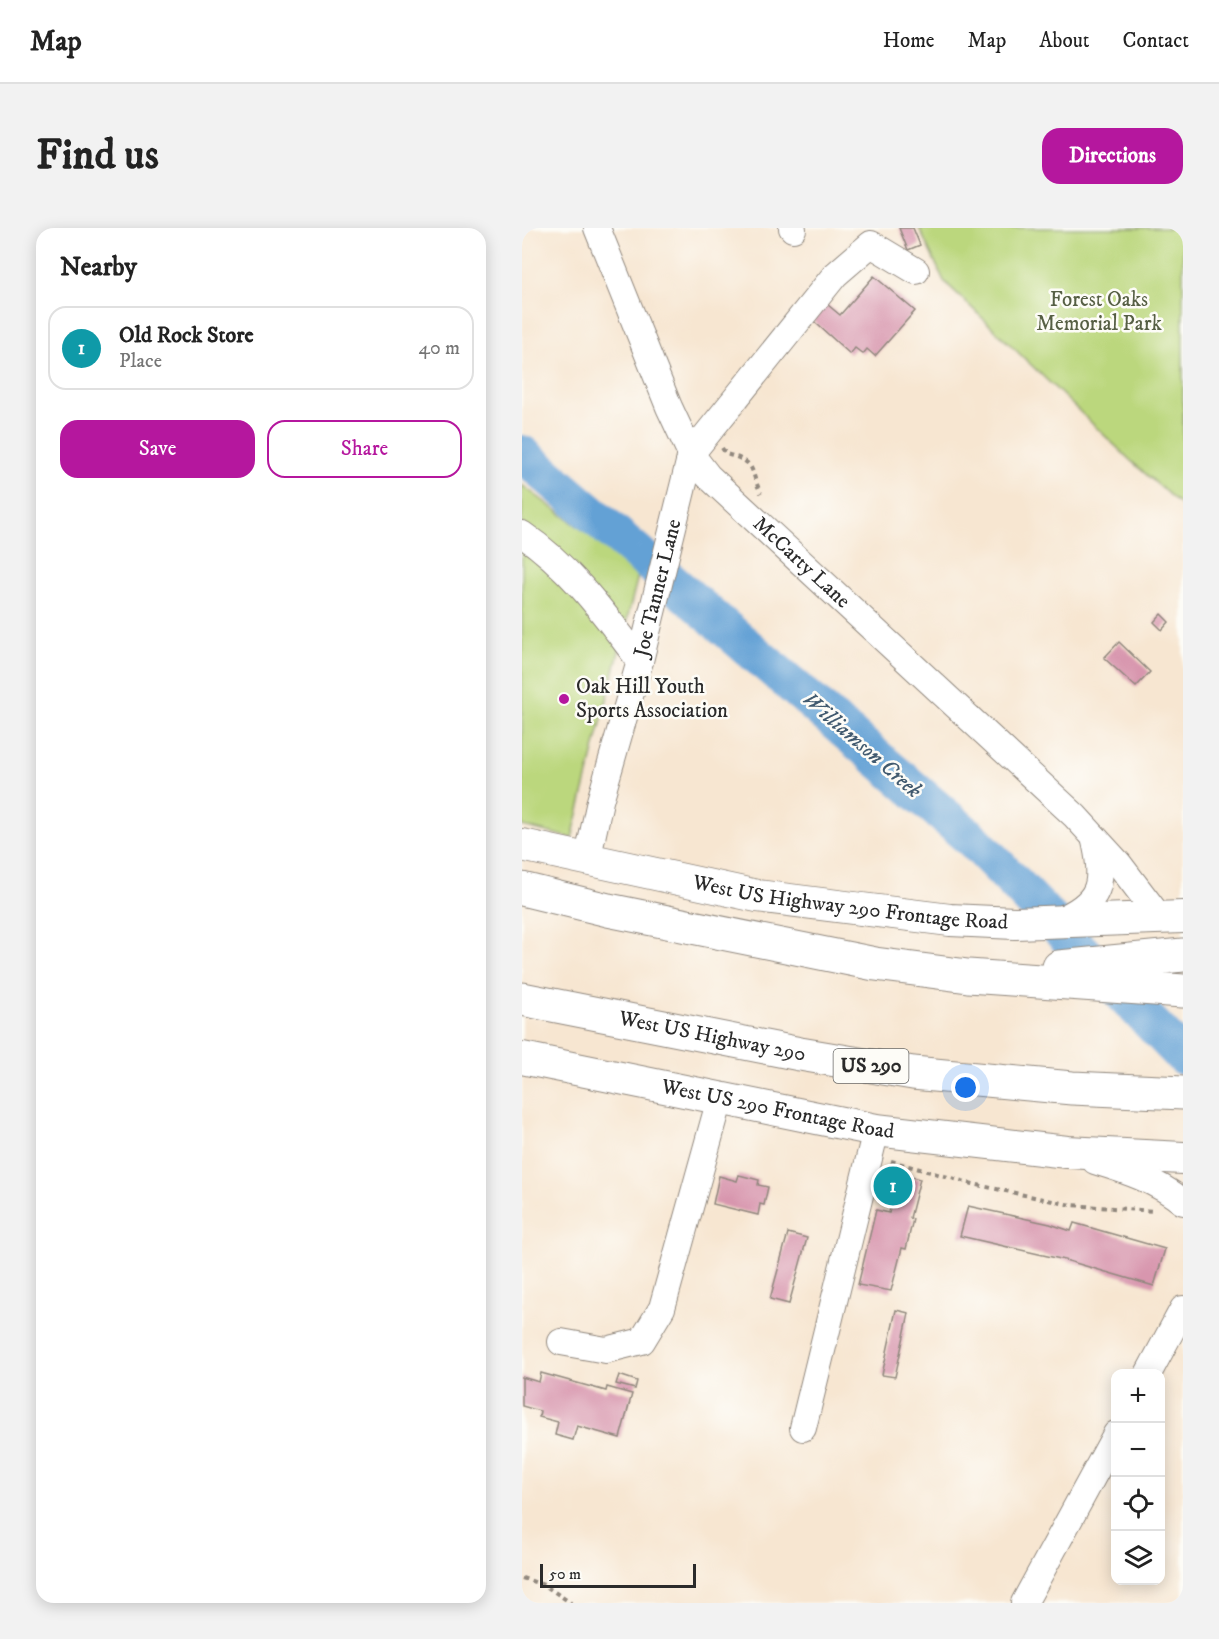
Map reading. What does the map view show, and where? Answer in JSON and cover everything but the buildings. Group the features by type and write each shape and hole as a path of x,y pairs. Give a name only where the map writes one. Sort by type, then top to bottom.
{"highway":[{"path":"522,889 608,910 875,964 968,976 1183,991"},
{"path":"968,976 1175,955"},
{"name":"West US Highway 290","path":"522,999 563,1009 913,1074 1072,1088 1183,1093"}],"main road":[{"name":"West US Highway 290 Frontage Road","path":"522,846 757,896 950,920 1015,923 1172,918"},
{"name":"West US 290 Frontage Road","path":"522,1058 876,1130 1066,1152"},
{"path":"1066,1152 1178,1157"}],"street":[{"name":"McCarty Lane","path":"597,228 669,407 691,454 708,476 1075,816 1172,918"},
{"path":"691,454 835,275 871,244 916,271"},
{"name":"Joe Tanner Lane","path":"587,861 600,801 641,655 691,454"},
{"path":"522,534 544,549 577,582 641,655"},
{"path":"1055,922 1077,913 1093,898 1100,881 1100,863 1094,836"},
{"path":"561,1342 606,1350 642,1341 662,1308 720,1099"},
{"path":"803,1428 876,1130"},
{"path":"1066,1152 1137,1174 1167,1189 1183,1202"},
{"path":"1151,1369 1183,1309"},
{"path":"1024,1603 1111,1443"}],"path":[{"path":"522,1578 544,1585 571,1603"}],"green space":[{"name":"Forest Oaks Memorial Park","path":"919,228 1183,228 1183,507 1130,460 944,281"},
{"name":"Oak Hill Youth Sports Association","path":"522,485 639,572 572,838 522,826"}],"waterway":[{"name":"Williamson Creek","path":"522,454 974,841 1183,1056"}],"place":[{"name":"Oak Hill Youth Sports Association","path":"564,699"},
{"name":"Old Rock Store","path":"893,1186"}]}
